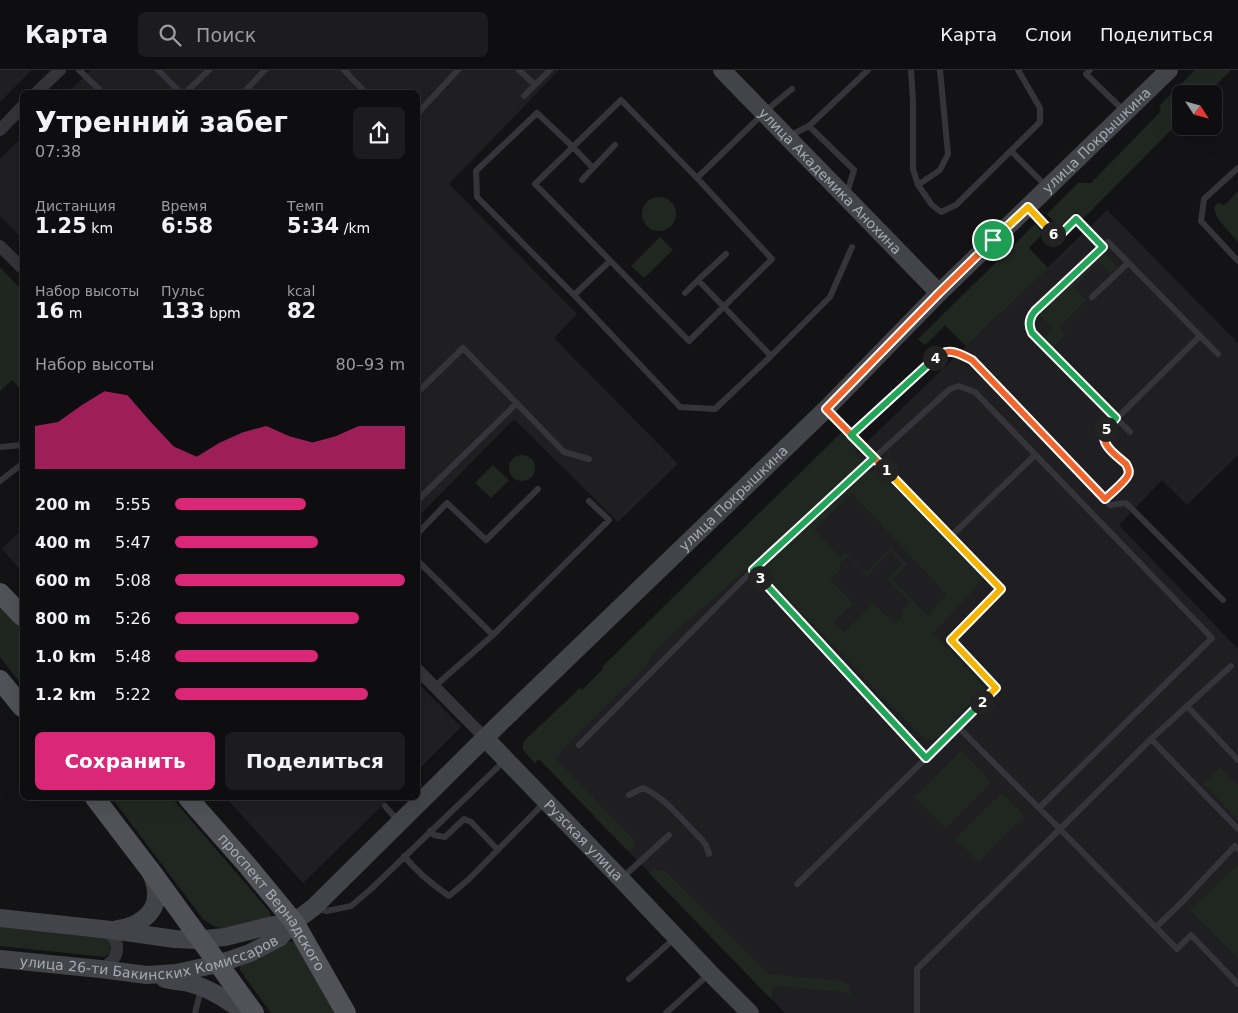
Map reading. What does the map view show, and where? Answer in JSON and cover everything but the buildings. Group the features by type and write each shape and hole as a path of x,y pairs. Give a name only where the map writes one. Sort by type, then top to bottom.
{"main road":[{"name":"улица Академика Анохина","path":"722,70 939,293"},
{"name":"улица Покрышкина","path":"294,922 314,907 485,738 826,409 939,293 1169,70"},
{"path":"0,593 20,614"},
{"path":"0,680 20,705"},
{"name":"Рузская улица","path":"485,738 750,1013"},
{"path":"97,800 254,1013"},
{"name":"проспект Вернадского","path":"190,800 294,922 346,1013"},
{"path":"106,929 119,930 129,927 138,923 150,912 156,898 156,888 150,870"},
{"name":"улица 26-ти Бакинских Комиссаров","path":"0,918 106,929 175,939 201,940 225,937 294,922"},
{"name":"улица 26-ти Бакинских Комиссаров","path":"0,959 148,975 176,973 218,964 250,954 278,938 294,922"},
{"path":"148,975 201,987 216,993 245,1013"}],"street":[{"path":"39,90 60,70"},
{"path":"0,130 20,109"},
{"path":"0,246 20,266"},
{"name":"Рузская улица","path":"420,672 485,738"},
{"path":"100,969 112,962 117,949 117,942 106,929"}],"lane":[{"path":"79,70 100,90"},
{"path":"158,70 178,90"},
{"path":"188,90 209,70"},
{"path":"246,90 265,70"},
{"path":"344,70 363,90"},
{"path":"420,111 458,70"},
{"path":"519,70 535,85"},
{"path":"524,96 550,70"},
{"path":"788,137 808,126 868,70"},
{"path":"910,70 913,102 913,169 918,185 932,205 941,212 956,205 1040,122 1040,108 1018,70"},
{"path":"918,185 940,170 948,154 940,70"},
{"path":"1090,70 1086,74 1125,113"},
{"path":"697,178 764,113 792,89"},
{"path":"621,100 697,178 772,259 689,341 535,184 621,100"},
{"path":"593,168 537,113 476,171 477,197 574,295 680,407 715,409 830,297 852,247"},
{"path":"808,126 854,170 846,197"},
{"path":"582,180 616,145"},
{"path":"1011,151 1048,188"},
{"path":"1238,168 1204,199 1201,220 1238,261"},
{"path":"1028,207 1057,238 1076,219 1103,247"},
{"path":"1130,432 1032,333 1029,324 1035,311 1108,242 1218,354"},
{"path":"685,293 726,254"},
{"path":"574,295 610,261"},
{"path":"1092,297 1128,263"},
{"path":"698,280 771,356"},
{"path":"1105,499 1126,479 1129,473 1128,467 1105,444 1104,431 1200,336"},
{"path":"420,390 462,348 564,452 589,459"},
{"path":"851,435 939,355 952,351 972,360 1110,504 1126,503 1223,600"},
{"path":"579,745 753,570 950,389 959,386 975,392 1212,638 1039,808"},
{"path":"420,498 516,404"},
{"path":"797,884 996,688 951,640 1001,589 826,409"},
{"path":"1,446 20,445"},
{"path":"950,537 1036,455"},
{"path":"0,481 20,466"},
{"path":"420,531 447,503 486,540 538,489"},
{"path":"434,687 493,635 609,520 589,501"},
{"path":"420,563 493,635"},
{"path":"753,570 926,758"},
{"path":"917,1013 917,969 1151,739 1231,666"},
{"path":"1187,706 1238,760"},
{"path":"958,726 1177,949 1191,936 1238,984"},
{"path":"1151,739 1238,829"},
{"path":"314,907 327,911 351,906 505,760"},
{"path":"629,795 643,788 663,800 702,840 709,854"},
{"path":"404,856 431,883 449,896 470,879 546,802"},
{"path":"385,806 400,823"},
{"path":"430,832 434,835 445,837 464,819 471,822 498,850"},
{"path":"621,879 669,835"},
{"path":"1156,927 1237,846"},
{"path":"629,979 676,938"},
{"path":"666,1013 710,973"},
{"path":"195,1013 201,987"}],"shaded area":[{"path":"0,70 32,70 0,102"},
{"path":"91,70 559,70 449,184 577,314 554,338 678,464 618,522 514,419 420,515 420,90 70,90"},
{"path":"1195,70 1231,70 1216,85 1180,85"},
{"path":"1172,93 1172,129 1083,219 1076,212 1063,224 1056,224 1047,214 1078,183 1091,183 1161,111 1159,106"},
{"path":"20,139 20,237 0,216 0,159"},
{"path":"1238,191 1238,242 1218,219 1214,208 1218,203 1225,205"},
{"path":"659,197 666,198 671,202 675,207 675,221 671,226 666,230 659,231 652,230 647,226 643,221 642,214 643,207 647,202 652,198"},
{"path":"1107,210 1238,343 1238,455 1187,505 1162,480 1119,525 1238,649 1238,1013 785,1013 539,759"},
{"path":"1035,224 1043,233 1029,248 1048,268 966,346 945,325 925,345 918,339"},
{"path":"660,237 673,250 644,278 631,266"},
{"path":"1102,251 1117,267 1110,273 1099,262 1074,287 1086,300 1059,327 1066,335 1053,347 1044,338 1053,329 1038,313"},
{"path":"0,267 20,288 20,389 12,380 0,391"},
{"path":"842,432 858,450 855,453 866,464 660,645 645,668 555,758 634,840 634,847 630,850 626,849 539,759 535,763 523,750 524,741 580,688 582,690 603,669 602,667"},
{"path":"522,455 531,459 535,468 531,477 522,481 513,477 509,468 513,459"},
{"path":"493,465 509,480 491,498 475,483"},
{"path":"872,471 882,475 984,579 933,633 985,688 935,740 923,738 766,576 764,571 777,555 866,473","holes":["852,493 947,595 928,615 892,580 907,564 891,548 866,573 846,553 840,557 814,529","891,551 903,563 887,579 910,601 901,611 904,615 895,624 873,603 844,633 833,623 853,603 830,580 841,568 838,565 847,556 867,576"]},
{"path":"20,531 20,570 2,549"},
{"path":"0,602 20,623 20,682 0,657"},
{"path":"420,685 461,727 420,768"},
{"path":"961,751 991,782 945,828 914,797"},
{"path":"1220,768 1238,786 1238,820 1204,784"},
{"path":"1002,793 1025,816 979,862 955,839"},
{"path":"114,800 174,800 269,911 271,917 255,925 233,929 212,925 203,919"},
{"path":"228,800 388,800 303,883"},
{"path":"1238,866 1238,959 1190,910"},
{"path":"654,870 664,870 769,974 841,981 848,985 851,999 846,992 774,986 771,999 649,873"},
{"path":"0,925 111,938 111,952 105,957 0,946"},
{"path":"289,941 295,943 336,1013 271,1013 240,970 240,964 261,956"}],"route":[{"path":"993,240 826,409 862,447 874,458 1001,589 951,640 996,688 926,758 753,570 874,458 851,435 939,355 952,351 972,360 1105,499 1126,479 1129,473 1128,467 1105,444 1103,436 1104,431 1116,418 1032,333 1029,324 1035,311 1103,247 1076,219 1057,238 1028,207 993,240"}]}
